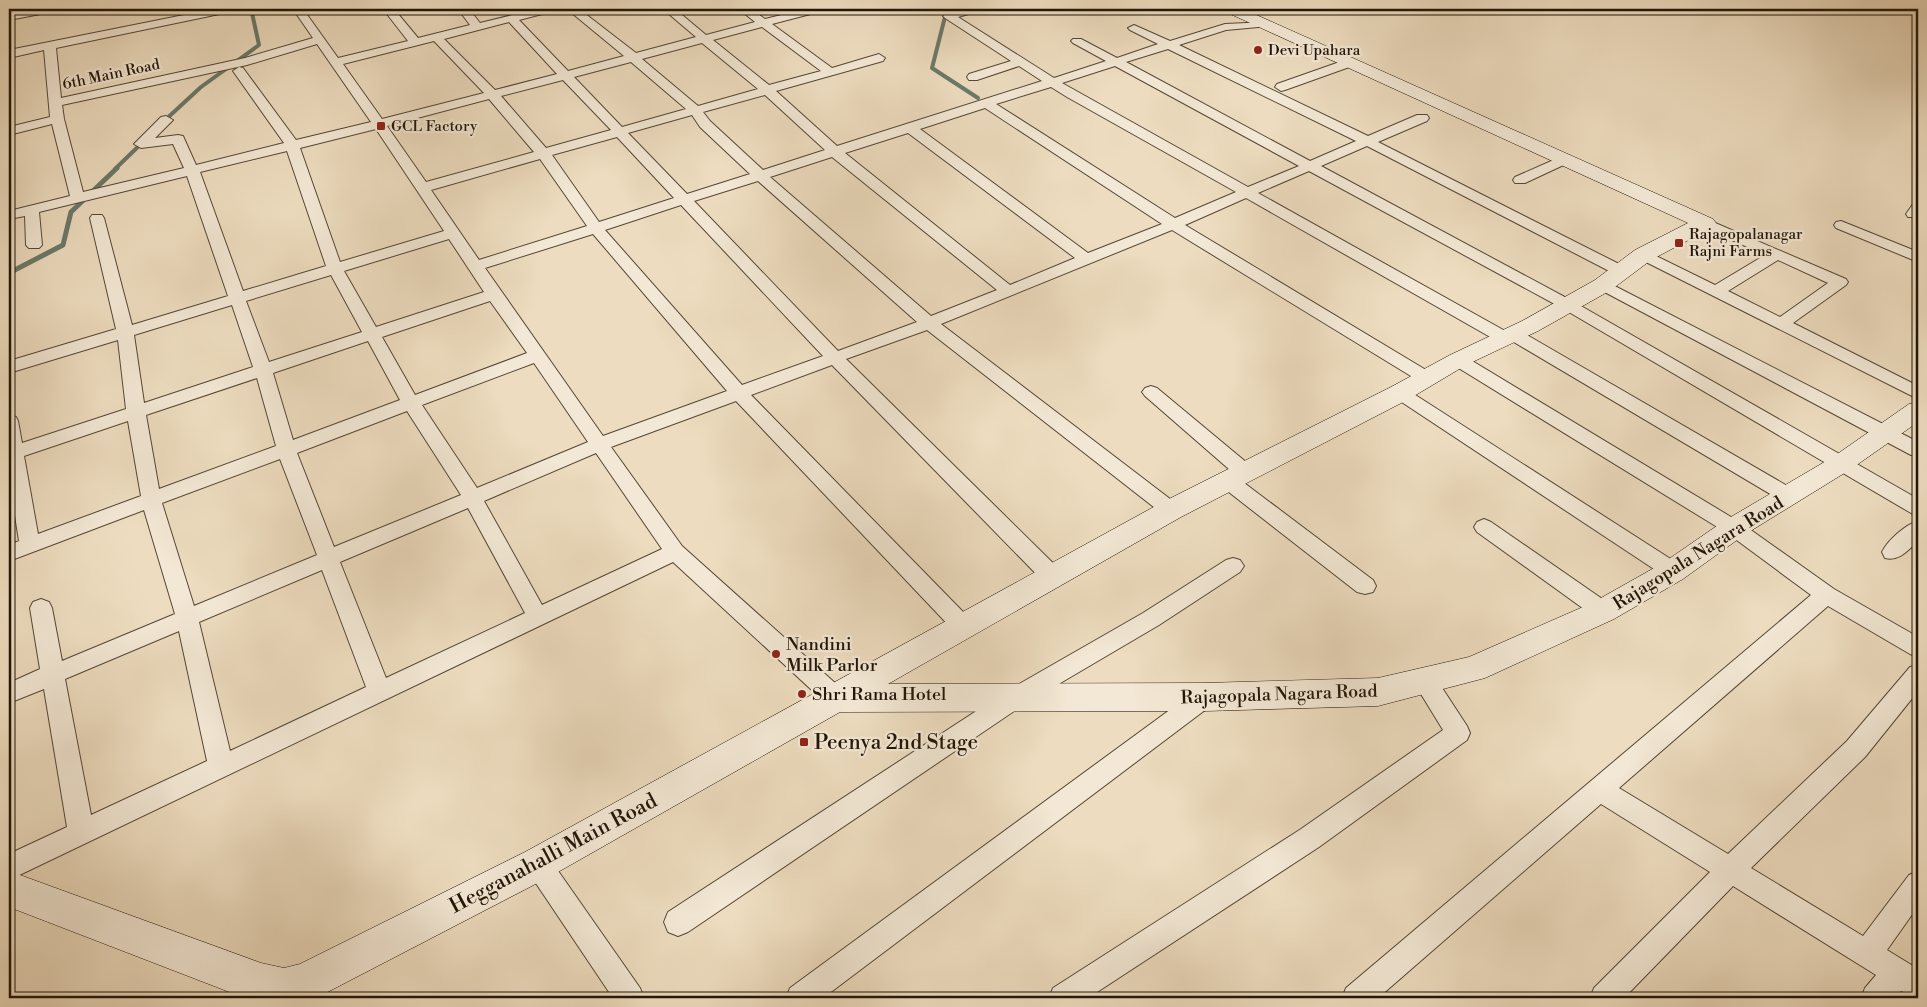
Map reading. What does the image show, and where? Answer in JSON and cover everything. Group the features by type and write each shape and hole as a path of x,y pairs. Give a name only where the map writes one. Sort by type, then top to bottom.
{"main road":[{"path":"1231,9 1706,223"},
{"name":"Hegganahalli Main Road","path":"293,992 538,864 1171,510 1400,393 1425,377 1509,337 1568,305 1612,278 1643,255 1706,223"},
{"name":"Rajagopala Nagara Road","path":"836,698 1205,697 1378,692 1474,669 1603,611 1673,572 1734,528 1842,463 1918,410"},
{"path":"9,889 261,982 293,992"}],"street":[{"path":"9,17 51,9"},
{"path":"9,54 229,9"},
{"path":"298,9 454,233 494,294 539,355 676,552 836,698"},
{"path":"388,9 415,42"},
{"path":"463,9 477,27"},
{"path":"335,62 550,9"},
{"path":"572,9 633,57 694,110 705,124 761,176 929,323 1171,510"},
{"path":"668,9 767,90 835,152 1008,291"},
{"path":"744,9 830,72"},
{"path":"9,216 379,124 818,9"},
{"path":"975,9 949,16 1071,94 1247,194 1509,337 1789,496"},
{"path":"511,18 835,358 1052,576"},
{"path":"476,266 1225,27 1265,24"},
{"path":"1134,28 1367,142 1918,450"},
{"path":"436,37 492,94 555,167 596,228 739,393 963,626"},
{"name":"6th Main Road","path":"78,199 57,119 56,103 209,69 243,66 319,40"},
{"path":"1077,41 1568,305 1918,508"},
{"path":"50,46 56,103"},
{"path":"422,188 880,58"},
{"path":"973,78 1022,62"},
{"path":"1281,87 1351,62"},
{"path":"243,66 292,145 335,269 411,403 473,498 538,617"},
{"path":"986,103 1172,224 1425,377"},
{"path":"9,692 600,444 929,323 1312,167 1422,118"},
{"path":"9,131 57,119"},
{"path":"166,120 141,144 178,139 192,171 263,370 287,451 380,692"},
{"path":"910,128 1086,259"},
{"path":"1520,180 1565,159"},
{"path":"32,210 34,245"},
{"path":"97,218 125,332 151,499 187,618 221,767"},
{"path":"1706,223 1840,282 1782,323"},
{"path":"1841,224 1918,257"},
{"path":"9,367 454,233"},
{"path":"1717,291 1777,254"},
{"path":"1643,255 1782,323 1918,393"},
{"path":"11,453 494,294"},
{"path":"9,553 151,499 287,451 539,355"},
{"path":"1458,360 1734,528 1826,595 1918,648"},
{"path":"1151,392 1237,476 1365,586"},
{"path":"1400,393 1673,572"},
{"path":"9,421 11,453 30,545"},
{"path":"1484,527 1603,611"},
{"path":"1892,552 1918,528"},
{"path":"9,867 676,552"},
{"path":"678,922 1015,698 1151,619 1233,566"},
{"path":"1356,998 1826,595"},
{"path":"41,608 82,832"},
{"path":"1604,998 1731,869 1856,749 1918,674"},
{"path":"1063,998 1310,838 1458,733 1424,681"},
{"path":"800,998 1205,697"},
{"path":"1599,789 1908,979 1875,998"},
{"path":"538,864 630,998"},
{"path":"1868,953 1918,884"}],"waterway":[{"path":"163,122 201,87 259,45 252,13 255,9"},
{"path":"947,9 932,68 978,98"},
{"path":"115,169 144,141"},
{"path":"9,273 63,245 71,212 117,168"}],"place":[{"name":"Devi Upahara","path":"1258,50"},
{"name":"GCL Factory","path":"381,126"},
{"name":"Rajagopalanagar Rajni Farms","path":"1679,243"},
{"name":"Nandini Milk Parlor","path":"776,654"},
{"name":"Shri Rama Hotel","path":"802,694"},
{"name":"Peenya 2nd Stage","path":"804,742"}]}
